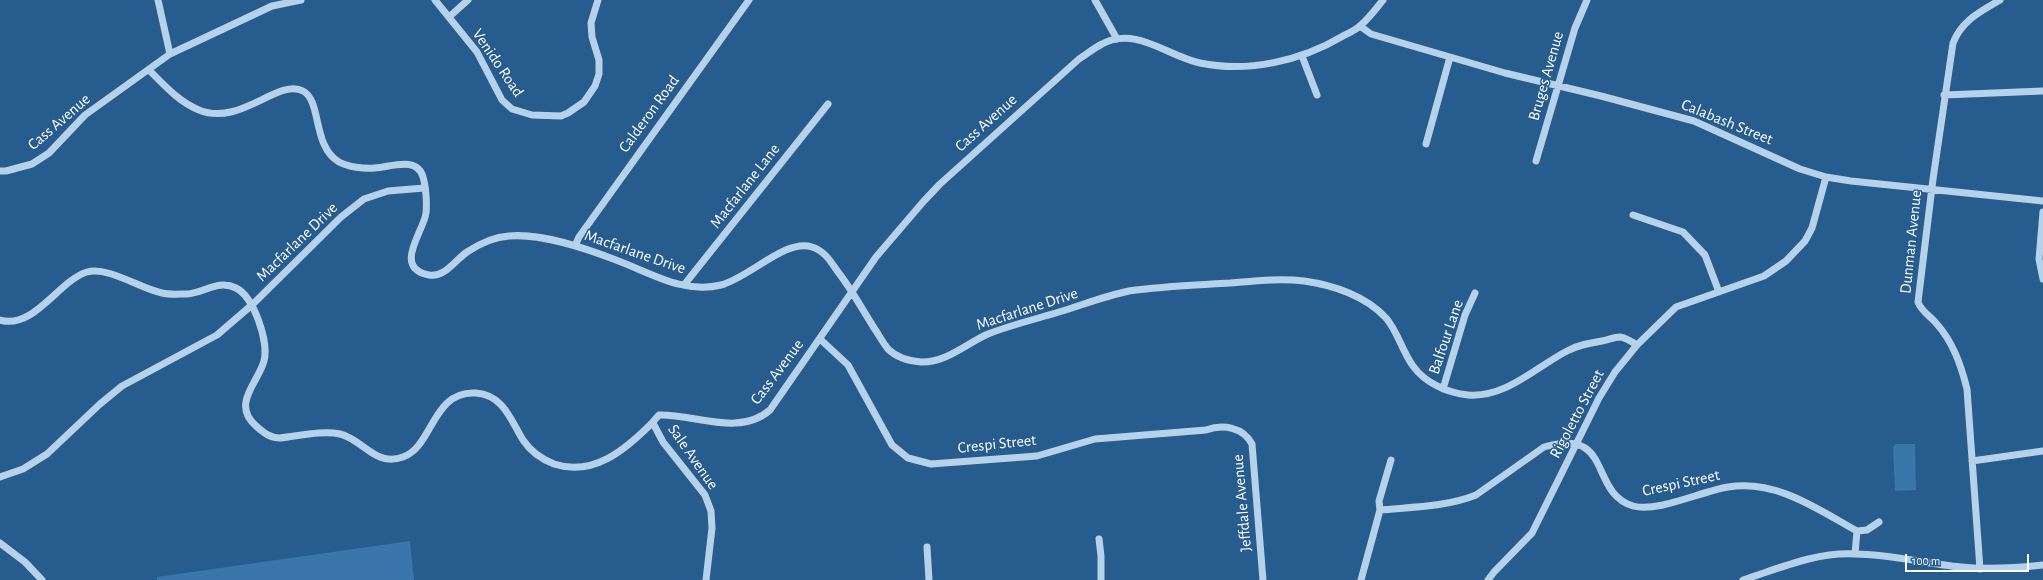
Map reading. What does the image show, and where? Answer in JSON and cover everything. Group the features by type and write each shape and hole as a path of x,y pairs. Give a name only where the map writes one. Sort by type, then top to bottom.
{"street":[{"path":"158,0 170,54"},
{"name":"Cass Avenue","path":"0,171 6,171 32,164 49,153 85,115 170,54 272,6 301,0"},
{"name":"Venido Road","path":"435,0 477,52 502,100 512,109 532,115 561,116 568,114 584,102 595,86 599,74 599,60 592,38 591,23 598,0"},
{"path":"449,17 468,0"},
{"name":"Calderon Road","path":"575,246 578,237 749,0"},
{"path":"1095,0 1117,39"},
{"name":"Cass Avenue","path":"0,320 16,321 30,316 76,277 88,272 103,272 162,293 169,294 191,294 216,284 232,286 244,292 253,304 257,312 265,351 261,369 249,390 246,408 252,422 273,438 330,433 342,435 352,439 384,460 395,460 405,457 414,450 446,405 454,397 465,393 478,393 492,399 505,408 523,440 531,450 546,461 561,466 589,467 617,453 659,415 672,414 738,424 762,417 770,410 876,257 940,184 1079,59 1103,44 1117,39 1136,38 1176,56 1200,63 1236,66 1271,64 1302,56 1324,47 1360,26 1383,0"},
{"name":"Bruges Avenue","path":"1536,161 1575,28 1585,0"},
{"name":"Dunman Avenue","path":"1980,569 1967,389 1953,346 1936,322 1920,307 1918,302 1931,190 1944,95 1953,43 1958,31 1974,16 2000,0"},
{"name":"Calabash Street","path":"1360,26 1372,34 1450,57 1694,121 1800,169 1826,177 1931,190 2043,201"},
{"path":"1302,56 1317,95"},
{"path":"1426,144 1450,57"},
{"path":"149,70 171,92 197,110 214,114 233,113 289,88 300,90 309,95 312,102 323,145 338,161 344,164 372,168 408,164 417,166 422,174 424,188"},
{"path":"1944,95 2043,91"},
{"name":"Macfarlane Lane","path":"684,285 828,104"},
{"name":"Rigoletto Street","path":"1488,580 1532,533 1599,398 1611,378 1637,344 1676,307 1764,276 1786,261 1800,246 1812,228 1826,177"},
{"name":"Macfarlane Drive","path":"0,477 23,469 37,461 54,448 100,404 122,386 217,335 253,304 340,217 364,199 388,191 424,188 426,216 412,249 414,264 424,274 438,275 476,246 494,238 510,235 533,236 575,246 618,260 665,281 702,287 721,285 738,279 786,250 800,245 815,248 825,254 890,351 905,360 926,363 941,359 988,334 1124,292 1269,280 1300,280 1335,287 1369,303 1386,319 1399,338 1413,367 1429,382 1443,389 1466,395 1485,394 1501,390 1581,344 1620,337 1637,344"},
{"path":"2043,212 2038,259 2043,279"},
{"path":"1632,215 1683,232 1705,254 1719,292"},
{"name":"Balfour Lane","path":"1443,389 1465,314 1475,293"},
{"name":"Crespi Street","path":"820,338 848,365 892,446 908,458 931,464 1037,456 1095,439 1206,430 1215,426 1225,426 1238,430"},
{"name":"Sale Avenue","path":"653,422 663,442 705,495 711,511 712,528 706,580"},
{"name":"Jeffdale Avenue","path":"1238,430 1248,437 1252,444 1263,580"},
{"name":"Crespi Street","path":"1380,510 1448,503 1476,495 1544,447 1555,444 1585,447 1592,452 1597,460 1608,488 1619,500 1634,506 1648,508 1728,487 1757,485 1794,496 1857,531"},
{"path":"1972,461 2043,451"},
{"path":"1360,580 1380,510 1379,501 1391,460"},
{"path":"1855,554 1857,531 1867,530 1879,522"},
{"path":"1099,539 1101,580"},
{"path":"0,544 25,562 42,580"},
{"path":"927,547 929,580"},
{"path":"1743,580 1809,558 1855,554 1980,569 2043,565"}],"shaded area":[{"path":"1896,444 1915,444 1916,490 1895,491 1893,447"},
{"path":"410,541 414,580 157,580 157,577"}]}
